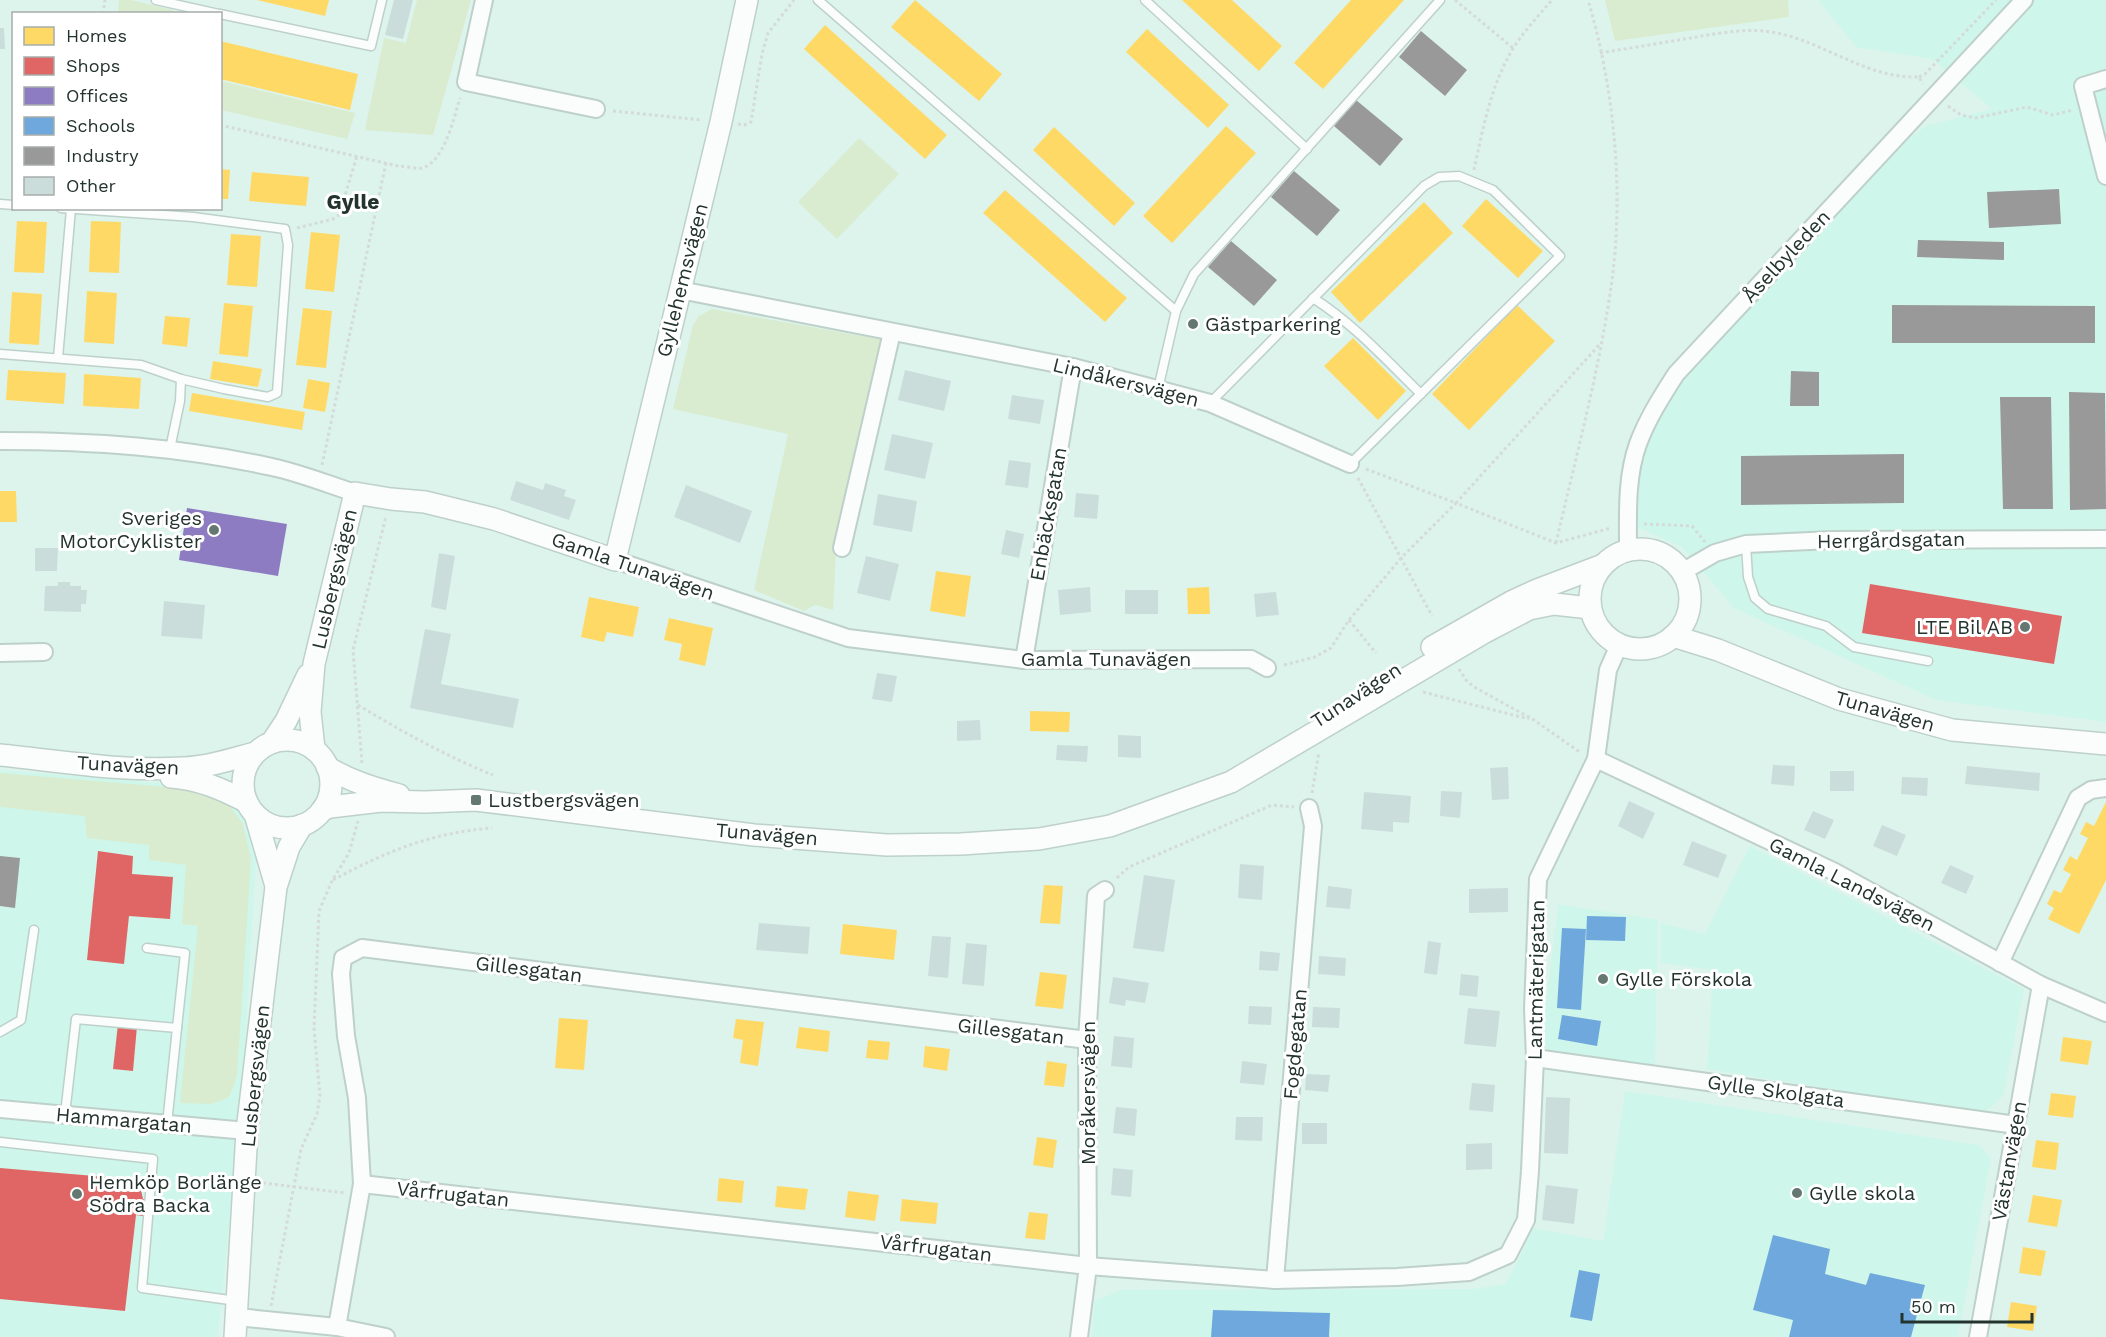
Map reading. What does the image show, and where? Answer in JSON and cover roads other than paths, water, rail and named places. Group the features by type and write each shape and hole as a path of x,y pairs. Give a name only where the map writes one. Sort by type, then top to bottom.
{"street":[{"path":"484,0 466,82 596,109"},
{"name":"Gyllehemsvägen","path":"615,560 721,122 747,0"},
{"name":"Åselbyleden","path":"1628,550 1627,512 1632,466 1638,445 1655,409 1676,374 2024,0"},
{"path":"2106,80 2083,86 2106,176"},
{"name":"Lindåkersvägen","path":"680,290 1073,367 1210,403 1350,464"},
{"path":"842,548 892,332"},
{"name":"Enbäcksgatan","path":"1024,660 1073,367"},
{"name":"Gamla Tunavägen","path":"0,441 76,441 170,449 274,468 355,493 425,502 494,519 848,638 1024,660 1251,659 1267,668"},
{"name":"Lusbergsvägen","path":"314,750 310,712 314,664 355,493"},
{"name":"Herrgårdsgatan","path":"1682,572 1714,553 1746,544 1832,540 2106,539"},
{"path":"1644,549 1658,553 1672,561 1682,572 1688,585 1690,599 1688,613 1682,625 1673,636 1661,644 1647,648 1633,649 1619,645 1605,636 1590,608 1595,577 1603,565 1628,550 1644,549"},
{"name":"Tunavägen","path":"1110,825 1226,777 1460,630 1537,590 1603,565"},
{"name":"Tunavägen","path":"322,810 381,801 476,800 754,835 887,845 961,844 1039,839 1110,825 1231,782 1512,617 1539,606 1554,604 1590,608"},
{"name":"Tunavägen","path":"1673,636 1718,650 1839,699 1952,730 2106,744"},
{"name":"Lantmäterigatan","path":"1508,1255 1526,1220 1530,1171 1535,1058 1534,997 1538,879 1596,759 1608,670 1619,645"},
{"path":"0,653 44,652"},
{"name":"Lusbergsvägen","path":"264,748 286,721 314,664"},
{"path":"287,740 301,742 314,750 327,767 330,788 328,799 322,810 313,819 302,825 281,827 271,824 251,808 243,789 244,776 248,764 264,748 287,740"},
{"name":"Tunavägen","path":"0,755 130,768 184,768 212,764 264,748"},
{"name":"Gamla Landsvägen","path":"1596,759 1834,872 2041,985 2106,1013"},
{"name":"Tunavägen","path":"0,763 184,778 213,785 251,808"},
{"name":"Tunavägen","path":"327,767 367,786 425,802"},
{"path":"2000,963 2078,798 2091,790 2106,788"},
{"name":"Lusbergsvägen","path":"251,808 276,886"},
{"name":"Fogdegatan","path":"1275,1280 1313,826 1309,808"},
{"name":"Lusbergsvägen","path":"236,1318 247,1131 276,886 289,847 302,825"},
{"name":"Moråkersvägen","path":"1079,1337 1088,1266 1087,1041 1096,896 1104,890"},
{"name":"Gillesgatan","path":"337,1327 361,1189 357,1098 346,1036 341,974 343,958 362,948 1087,1041"},
{"name":"Västanvägen","path":"1978,1337 2041,985"},
{"name":"Gylle Skolgata","path":"1535,1058 2016,1125"},
{"name":"Hammargatan","path":"0,1109 247,1131"},
{"name":"Vårfrugatan","path":"361,1189 1088,1266 1275,1280 1397,1277 1469,1272 1508,1255"},
{"path":"236,1318 337,1327 386,1337"}],"lane":[{"path":"156,0 211,12"},
{"path":"222,14 371,46 382,0"},
{"path":"818,0 1176,311"},
{"path":"1145,0 1307,149"},
{"path":"1158,390 1176,311 1194,274 1440,0"},
{"path":"1210,403 1424,186 1439,177 1459,176 1493,190 1560,256 1350,464"},
{"path":"58,358 71,210"},
{"path":"0,354 141,365 181,379 268,397 277,393 288,245 285,230 193,217 86,210"},
{"path":"1312,298 1333,310 1357,331 1420,394"},
{"path":"170,449 180,401 181,379"},
{"path":"1746,544 1748,577 1755,597 1768,609 1826,626 1854,647 1928,661"},
{"path":"0,1032 21,1020 34,930"},
{"path":"147,948 185,953 167,1124"},
{"path":"65,1114 76,1019 177,1028"},
{"path":"0,1142 153,1159 142,1288 236,1318"}],"place":[{"name":"Gästparkering","path":"1193,324"},
{"name":"Sveriges MotorCyklister","path":"214,530"},
{"name":"LTE Bil AB","path":"2025,627"},
{"name":"Lustbergsvägen","path":"476,800"},
{"name":"Gylle Förskola","path":"1603,979"},
{"name":"Gylle skola","path":"1797,1193"},
{"name":"Hemköp Borlänge Södra Backa","path":"77,1194"}],"district":[{"name":"Gylle","path":"353,202"}]}
